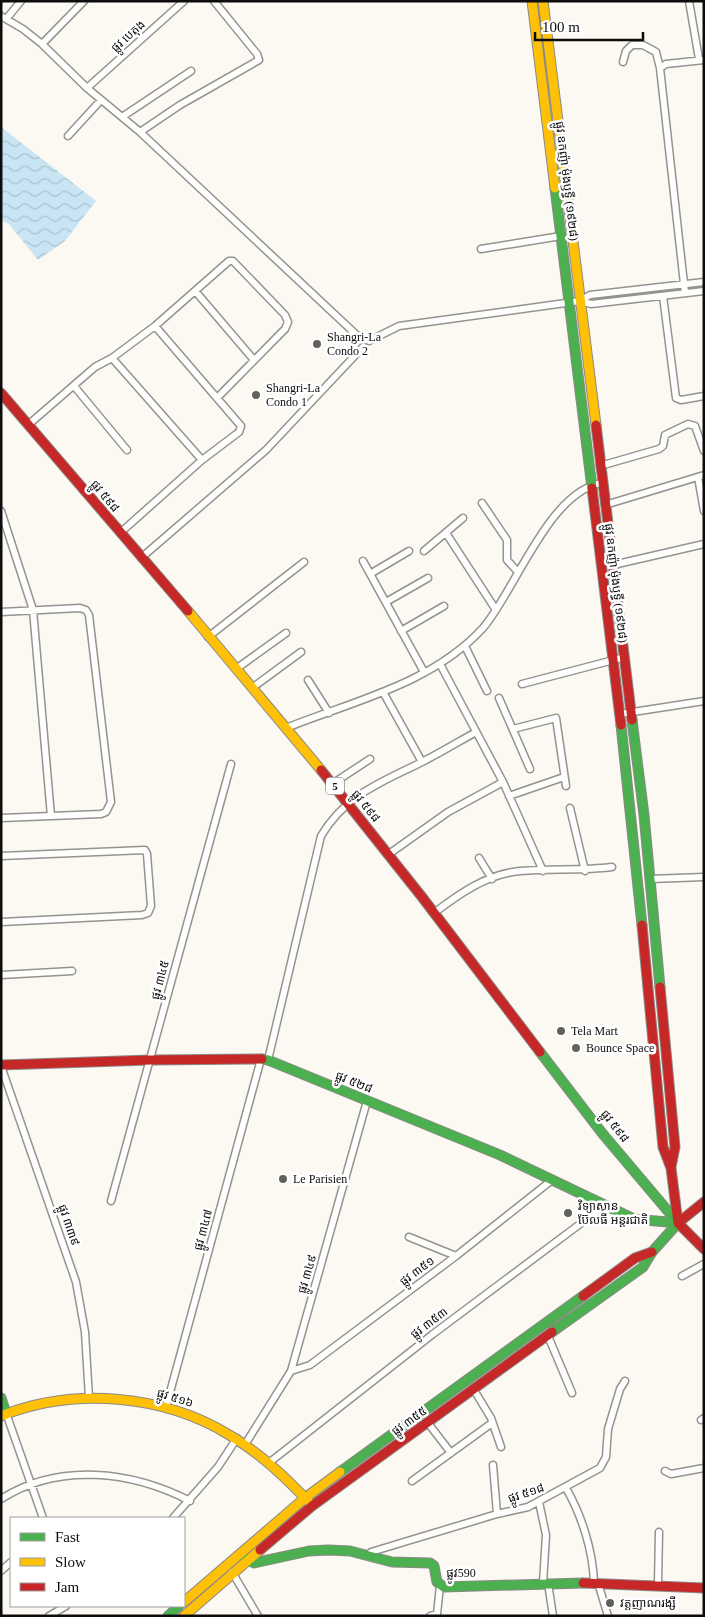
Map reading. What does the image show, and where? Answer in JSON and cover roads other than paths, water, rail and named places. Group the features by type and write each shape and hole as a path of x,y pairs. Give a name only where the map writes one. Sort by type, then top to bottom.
{"main road":[{"name":"ផ្លូវ ឧកញ៉ា ម៉ុងឫទ្ធី (១៩២៨)","path":"532,1 636,851 663,1147 670,1168 678,1223"},
{"name":"ផ្លូវ ឧកញ៉ា ម៉ុងឫទ្ធី (១៩២៨)","path":"543,1 625,657 647,850 675,1147 670,1168"},
{"name":"ផ្លូវ ៥៩៨","path":"1,392 348,803 635,1172 678,1223 704,1250"},
{"path":"636,851 647,850"},
{"name":"ផ្លូវ ៥២៨","path":"1,1066 150,1060 265,1060 500,1155 634,1219 678,1223"},
{"name":"ផ្លូវ ៣៥៥","path":"184,1616 312,1506 643,1267 652,1252 678,1223 704,1202"},
{"name":"ផ្លូវ ៣៥៥","path":"185,1601 305,1498 635,1258 652,1252"},
{"path":"1,1398 4,1414"},
{"name":"ផ្លូវ ៥១៦","path":"4,1414 47,1402 89,1398 116,1398 166,1407 203,1420 246,1443 270,1462 312,1506"},
{"name":"ផ្លូវ590","path":"248,1561 254,1563 309,1551 350,1551 392,1562 430,1563 434,1566 437,1582 440,1586 596,1583 658,1584 704,1588"},
{"path":"240,1553 248,1561"},
{"path":"168,1616 178,1607"}],"street":[{"path":"21,1 4,17 42,44 87,88 140,132 365,342"},
{"path":"42,44 84,1"},
{"name":"ផ្លូវ បេតុង","path":"87,88 184,1"},
{"path":"140,132 180,105 259,60 257,54 214,1"},
{"path":"660,68 666,64 701,59 689,1"},
{"path":"623,62 626,51 632,45 644,45 656,52 660,68 685,293"},
{"path":"122,117 191,71"},
{"path":"68,136 101,100"},
{"path":"481,248 561,236"},
{"path":"28,425 95,368 112,358 155,326 196,292 229,261 233,261 285,315 288,322 285,329 217,398"},
{"path":"141,558 266,450 365,342 399,326 569,303 580,301 590,296 704,282"},
{"path":"580,301 591,304 704,291"},
{"path":"196,292 254,360"},
{"path":"663,296 676,398 678,400 704,396"},
{"path":"120,533 202,460 239,432 240,426 155,326"},
{"path":"112,358 202,460"},
{"path":"74,386 126,450"},
{"path":"600,466 659,449 663,446 666,435 688,424 695,426 704,451"},
{"path":"605,504 701,476 704,511"},
{"path":"286,728 329,714 383,692 440,664 465,646 496,610 552,517 591,484 602,483"},
{"path":"482,503 507,540 507,560 518,572"},
{"path":"1,511 34,610 51,816"},
{"path":"424,551 463,518"},
{"path":"446,533 496,610"},
{"path":"613,565 704,544"},
{"path":"370,574 409,551"},
{"path":"363,561 424,672"},
{"path":"208,637 304,562"},
{"path":"386,602 428,578"},
{"path":"401,631 444,606"},
{"path":"1,612 80,608 86,610 89,615 111,802 106,812 101,814 1,818"},
{"path":"236,670 286,633"},
{"path":"465,646 487,691"},
{"path":"252,688 301,652"},
{"path":"522,684 625,657"},
{"path":"440,664 503,782 543,871"},
{"path":"308,680 329,714"},
{"path":"383,692 422,762"},
{"path":"499,698 530,769"},
{"path":"620,714 704,701"},
{"path":"513,730 556,718 566,786"},
{"name":"ផ្លូវ ៣៤៧","path":"166,1407 265,1060 321,836 337,812 383,779 422,762 476,732"},
{"path":"332,784 370,759"},
{"name":"ផ្លូវ ៣៤៥","path":"110,1202 231,764"},
{"path":"509,796 564,777"},
{"path":"389,854 448,812 503,782"},
{"path":"570,808 584,871"},
{"path":"1,856 145,850 147,854 151,906 148,913 142,915 1,922"},
{"path":"479,858 492,878"},
{"path":"434,913 464,891 492,878 518,871 584,871 612,868"},
{"path":"650,879 704,878"},
{"path":"1,975 72,971"},
{"name":"ផ្លូវ ៣៣៩","path":"1,1066 76,1282 85,1332 89,1398"},
{"name":"ផ្លូវ ៣៤៩","path":"246,1443 291,1371 367,1101"},
{"name":"ផ្លូវ ៣៥១","path":"291,1371 310,1365 456,1256 552,1180"},
{"name":"ផ្លូវ ៣៥៣","path":"270,1462 433,1334 604,1206"},
{"path":"408,1237 456,1256"},
{"path":"682,1276 704,1264"},
{"path":"548,1336 572,1393"},
{"name":"ផ្លូវ ៥១៨","path":"368,1556 371,1552 539,1502 603,1465 608,1429 620,1389 625,1381"},
{"path":"474,1390 492,1422 501,1447"},
{"path":"4,1414 43,1517"},
{"path":"412,1481 492,1422"},
{"path":"428,1423 450,1453"},
{"path":"174,1517 218,1467 237,1438"},
{"path":"493,1465 497,1514"},
{"path":"665,1471 671,1474 704,1468"},
{"path":"1,1498 31,1485 73,1475 122,1476 168,1490 190,1501"},
{"path":"566,1488 573,1500 588,1543 596,1583 608,1616"},
{"path":"539,1502 546,1535 545,1583 553,1616"},
{"path":"658,1584 659,1532"},
{"path":"226,1566 233,1574 258,1616"},
{"path":"430,1616 437,1614 440,1586"},
{"path":"49,1616 64,1607"}],"water":[{"path":"1,127 96,201 65,241 38,260 9,224 1,220"}],"place":[{"name":"Shangri-La Condo 2","path":"317,344"},
{"name":"Shangri-La Condo 1","path":"256,395"},
{"name":"Tela Mart","path":"561,1031"},
{"name":"Bounce Space","path":"576,1048"},
{"name":"Le Parisien","path":"283,1179"},
{"name":"វិទ្យាស្ថាន ប៊ែលធី អន្ដរជាតិ","path":"568,1213"},
{"name":"វត្តញាណរង្សី","path":"610,1603"}]}
